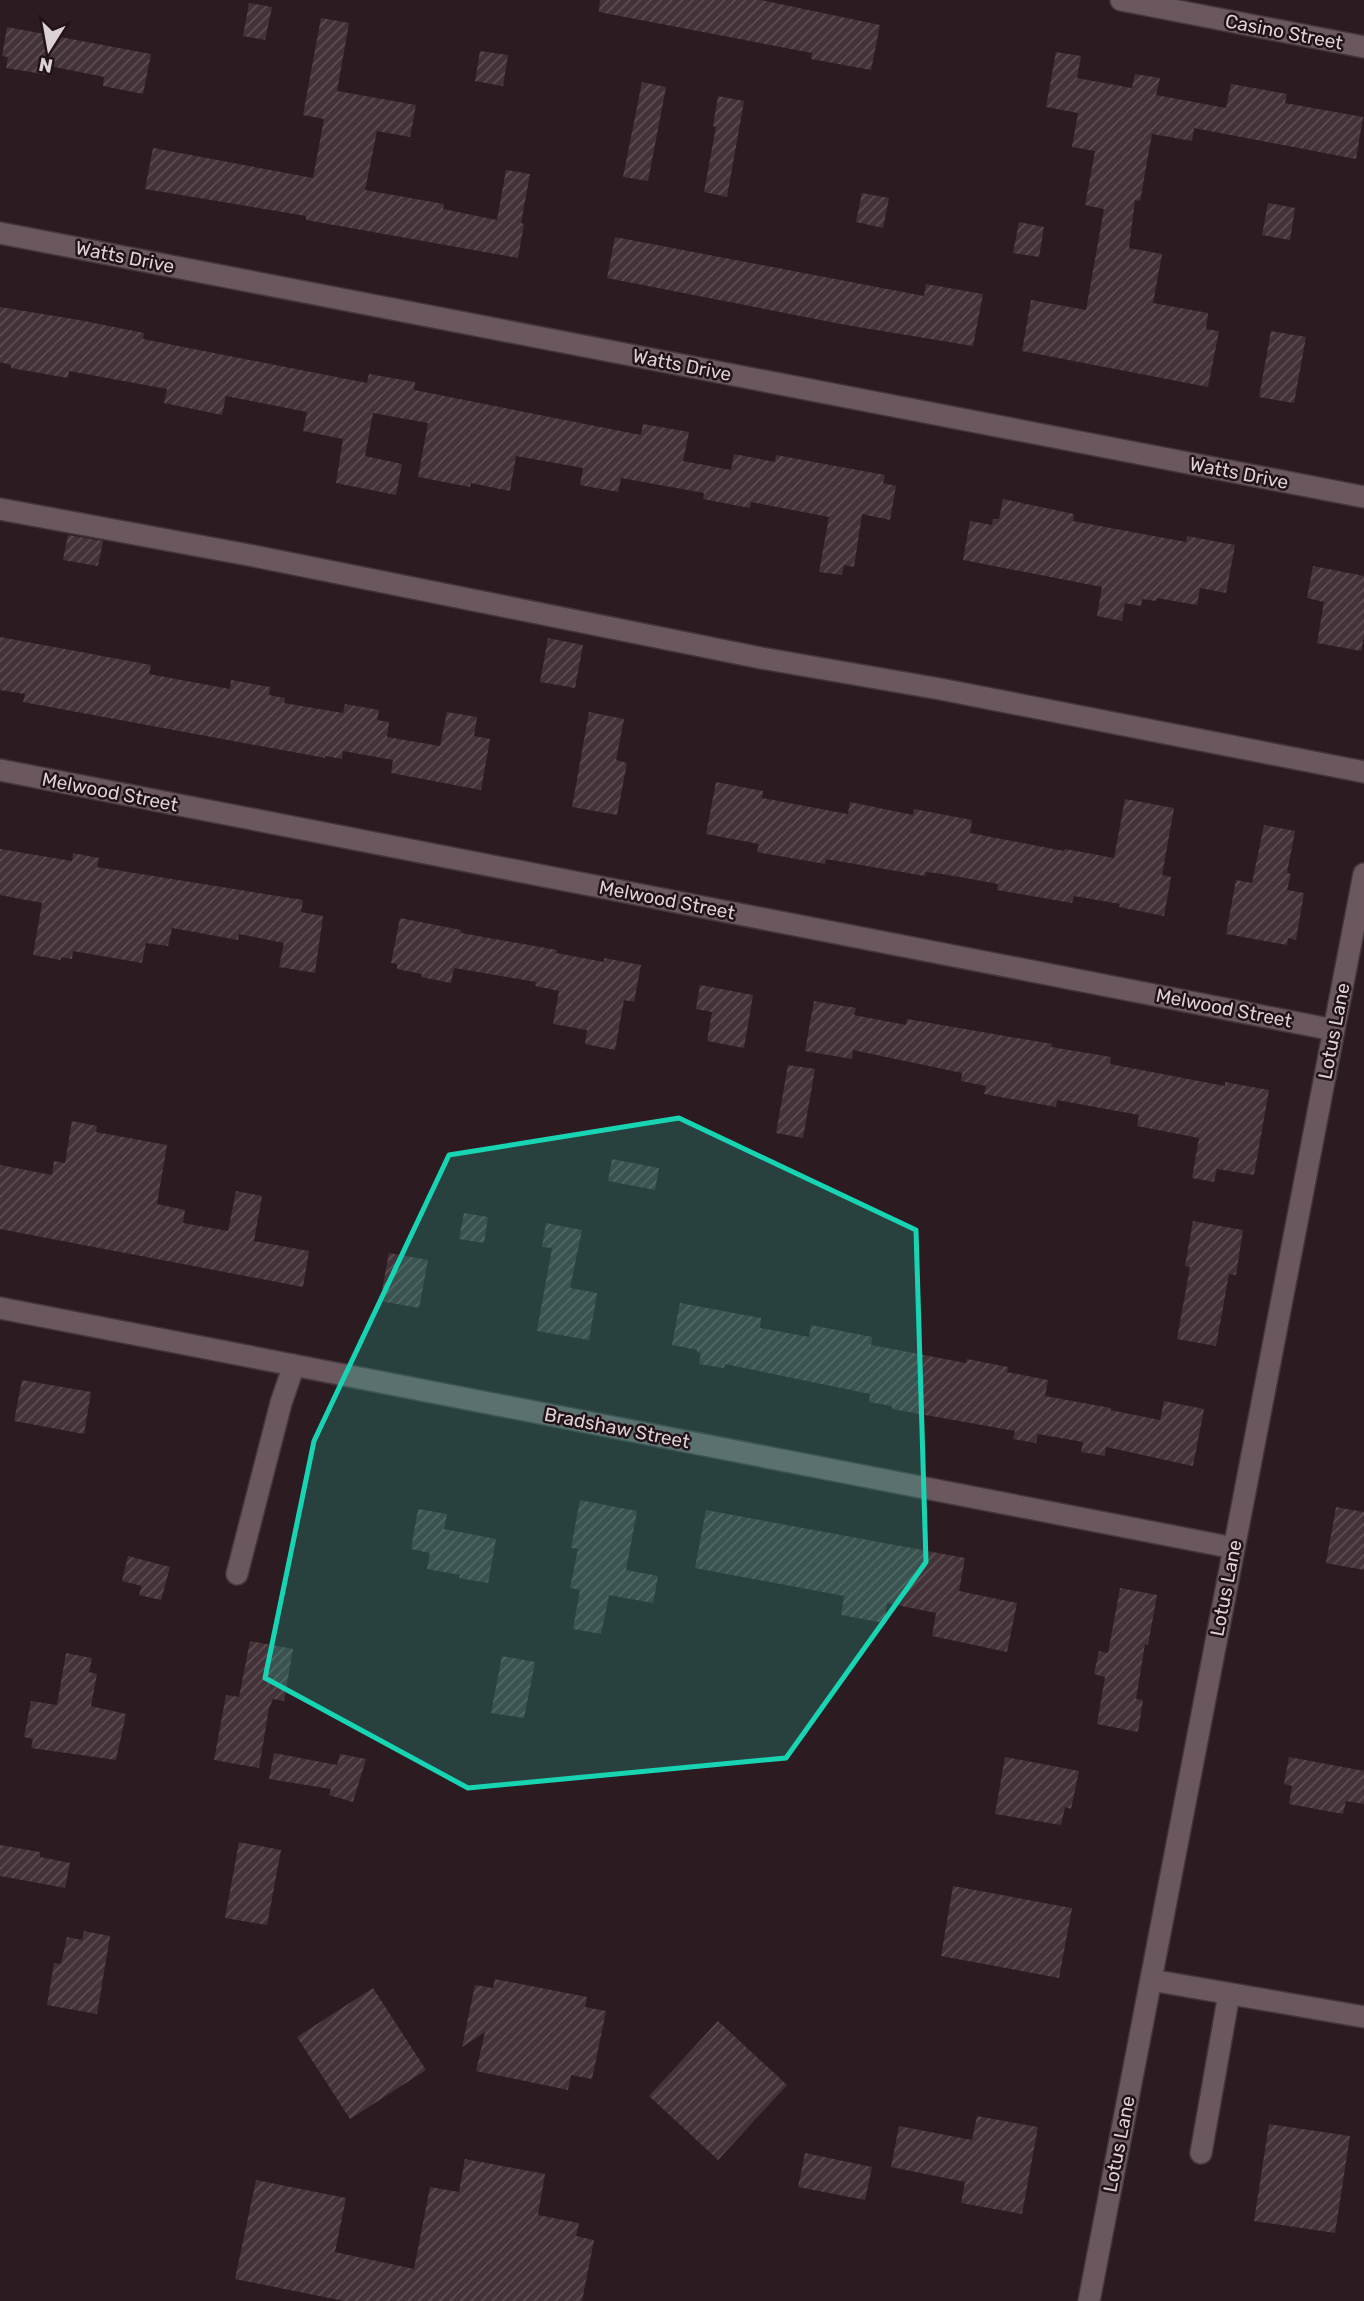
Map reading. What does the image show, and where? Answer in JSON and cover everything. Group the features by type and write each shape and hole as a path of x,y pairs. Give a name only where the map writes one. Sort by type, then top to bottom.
{"street":[{"name":"Casino Street","path":"1121,0 1364,47"},
{"name":"Watts Drive","path":"0,233 1364,498"},
{"path":"0,509 254,556 747,656 940,689 1364,772"},
{"name":"Melwood Street","path":"0,770 1334,1030"},
{"name":"Lotus Lane","path":"1089,2301 1364,874"},
{"name":"Bradshaw Street","path":"0,1308 1234,1548"},
{"path":"237,1574 274,1429 294,1365"},
{"path":"1151,1980 1364,2017"},
{"path":"1201,2153 1229,1994"}],"highlighted area":[{"path":"679,1118 916,1230 926,1562 786,1758 468,1788 265,1678 314,1441 449,1155"}],"building":[{"path":"600,0 761,0 880,25 871,70 811,59 812,53 599,12"},
{"path":"249,3 272,7 265,40 243,36"},
{"path":"321,18 349,23 337,91 416,105 410,137 377,131 365,190 444,204 443,209 497,220 506,170 530,174 518,258 306,220 306,216 145,189 153,148 313,178 324,119 303,115"},
{"path":"7,27 151,54 143,94 103,86 104,77 50,66 48,75 6,68 8,57 2,56"},
{"path":"480,51 508,55 503,86 475,81"},
{"path":"1056,52 1081,56 1077,78 1132,88 1135,74 1160,78 1156,95 1226,108 1231,84 1287,94 1285,103 1363,117 1356,159 1194,128 1192,141 1152,134 1140,201 1135,200 1129,248 1162,254 1153,303 1208,313 1206,329 1219,331 1208,387 1022,351 1031,300 1086,310 1104,209 1085,205 1095,151 1072,147 1078,113 1046,107"},
{"path":"642,82 666,87 648,181 623,177"},
{"path":"718,96 744,101 727,197 704,192 716,127 713,126"},
{"path":"862,193 889,198 883,228 856,222"},
{"path":"1268,203 1295,208 1290,240 1262,235"},
{"path":"1019,222 1044,227 1039,257 1013,253"},
{"path":"615,237 924,296 926,284 983,294 973,346 846,325 607,278"},
{"path":"0,307 144,333 143,339 367,383 369,374 415,382 414,390 641,435 643,424 689,432 683,461 731,470 734,454 775,462 776,455 885,475 883,483 896,486 890,520 862,514 854,567 844,565 842,575 819,572 829,517 751,502 750,508 703,499 704,493 621,478 618,492 580,485 583,468 516,456 510,491 418,477 428,423 373,413 365,456 402,464 396,495 336,483 343,439 303,431 307,412 226,396 222,415 164,403 167,389 69,371 68,378 11,368 11,365 0,362"},
{"path":"1271,331 1306,337 1294,403 1259,397"},
{"path":"1003,499 1074,514 1073,521 1186,542 1187,536 1235,545 1226,593 1200,588 1197,605 1157,598 1156,601 1142,599 1141,606 1125,603 1122,621 1097,616 1102,587 963,560 970,521 992,525 993,519 999,519"},
{"path":"68,535 103,541 98,566 63,560"},
{"path":"1313,566 1364,576 1364,636 1361,651 1317,643 1324,602 1307,598"},
{"path":"0,637 151,665 149,674 230,689 231,680 270,687 269,695 285,698 284,703 343,713 345,704 379,710 377,720 389,722 387,737 440,746 447,712 477,717 474,736 490,739 481,790 391,773 393,760 343,751 342,759 325,758 23,702 25,694 0,690"},
{"path":"548,638 583,645 575,688 540,682"},
{"path":"589,712 624,719 616,760 627,763 617,815 572,807"},
{"path":"716,782 763,791 762,798 848,814 850,802 913,815 914,809 972,820 970,833 1114,858 1125,799 1174,808 1162,875 1171,877 1164,916 1119,907 1120,904 1074,896 1072,903 997,890 998,884 943,874 926,872 925,876 826,859 825,864 757,852 759,844 706,834"},
{"path":"1264,825 1295,831 1287,873 1291,874 1287,890 1304,893 1296,940 1288,938 1287,945 1226,934 1236,880 1252,883"},
{"path":"0,849 72,861 73,853 99,858 97,867 303,900 301,912 323,916 315,973 279,967 284,943 239,934 238,940 172,928 168,946 146,943 142,963 73,951 72,959 61,957 61,960 33,955 42,903 0,895"},
{"path":"400,918 461,930 461,933 557,950 556,953 604,962 604,958 641,965 634,1002 624,1000 615,1050 585,1044 587,1030 553,1024 559,991 535,986 536,982 454,968 451,983 397,969 397,964 391,963"},
{"path":"700,985 753,995 744,1048 707,1041 712,1012 696,1009"},
{"path":"814,1001 856,1008 854,1015 906,1025 907,1019 1052,1044 1051,1047 1111,1057 1110,1064 1225,1086 1225,1082 1269,1090 1254,1175 1217,1169 1214,1182 1192,1178 1199,1138 1137,1126 1139,1115 1057,1100 1056,1107 984,1094 986,1086 961,1081 962,1073 853,1050 852,1059 805,1051"},
{"path":"788,1065 815,1069 803,1138 776,1133"},
{"path":"72,1121 97,1126 96,1132 167,1145 157,1204 185,1210 183,1223 228,1231 236,1191 262,1196 254,1241 309,1251 303,1287 0,1229 0,1165 52,1175 54,1161 65,1163"},
{"path":"612,1159 659,1168 655,1190 608,1181"},
{"path":"464,1213 488,1217 484,1243 459,1239"},
{"path":"1193,1221 1243,1230 1236,1275 1229,1274 1216,1346 1177,1339 1190,1267 1185,1266"},
{"path":"546,1223 582,1230 570,1288 597,1293 589,1340 537,1331 552,1248 542,1247"},
{"path":"389,1253 428,1260 419,1308 380,1301"},
{"path":"680,1303 761,1318 760,1328 809,1337 811,1325 872,1337 871,1345 966,1363 967,1359 1008,1367 1007,1372 1048,1380 1045,1396 1111,1408 1110,1410 1160,1420 1164,1401 1204,1409 1193,1466 1106,1447 1105,1456 1081,1452 1083,1442 1038,1434 1036,1443 1013,1439 1015,1431 892,1409 892,1406 869,1402 870,1394 725,1364 724,1368 699,1364 701,1353 697,1350 672,1345"},
{"path":"22,1380 91,1392 84,1434 14,1421"},
{"path":"580,1500 637,1511 626,1570 658,1576 653,1603 609,1595 601,1634 573,1629 580,1590 570,1588 578,1549 571,1548"},
{"path":"1336,1507 1364,1512 1364,1570 1326,1563"},
{"path":"418,1509 447,1514 444,1529 496,1539 488,1583 427,1569 430,1553 411,1549"},
{"path":"706,1510 965,1558 959,1591 1017,1603 1007,1652 932,1636 936,1613 887,1603 884,1623 841,1615 844,1596 695,1568"},
{"path":"128,1556 170,1567 161,1600 139,1595 142,1586 122,1581"},
{"path":"1120,1588 1157,1595 1136,1699 1143,1700 1138,1732 1097,1724 1105,1677 1094,1674 1099,1651 1108,1653"},
{"path":"250,1641 293,1649 284,1701 273,1699 269,1708 259,1768 214,1760 226,1695 239,1697"},
{"path":"66,1653 92,1658 89,1672 97,1674 91,1706 126,1714 116,1760 31,1748 33,1739 24,1737 31,1701 57,1705"},
{"path":"502,1656 535,1662 524,1718 491,1713"},
{"path":"274,1753 337,1765 340,1754 366,1759 353,1802 329,1795 331,1789 269,1779"},
{"path":"1005,1757 1079,1771 1071,1809 1065,1807 1061,1825 995,1814"},
{"path":"1289,1757 1364,1771 1364,1804 1346,1801 1343,1814 1289,1804 1292,1786 1284,1784"},
{"path":"239,1842 281,1850 267,1925 225,1918"},
{"path":"0,1845 40,1852 40,1857 70,1863 65,1888 0,1876"},
{"path":"953,1886 1072,1908 1059,1978 941,1956"},
{"path":"84,1931 110,1936 97,2014 47,2005 54,1963 61,1964 67,1937 82,1940"},
{"path":"495,1979 587,1997 585,2007 606,2011 592,2079 571,2075 568,2090 476,2071 485,2032 462,2047 475,1985 493,1988"},
{"path":"373,1988 426,2070 350,2119 297,2037"},
{"path":"718,2021 787,2085 718,2160 649,2096"},
{"path":"977,2116 1038,2127 1022,2214 961,2203 965,2182 891,2167 899,2126 972,2140"},
{"path":"1269,2124 1350,2136 1335,2233 1254,2221"},
{"path":"805,2153 872,2167 865,2200 798,2187"},
{"path":"465,2159 545,2174 538,2215 579,2223 576,2236 594,2240 582,2301 344,2301 235,2279 256,2180 346,2198 335,2252 414,2269 430,2187 459,2192"}]}
